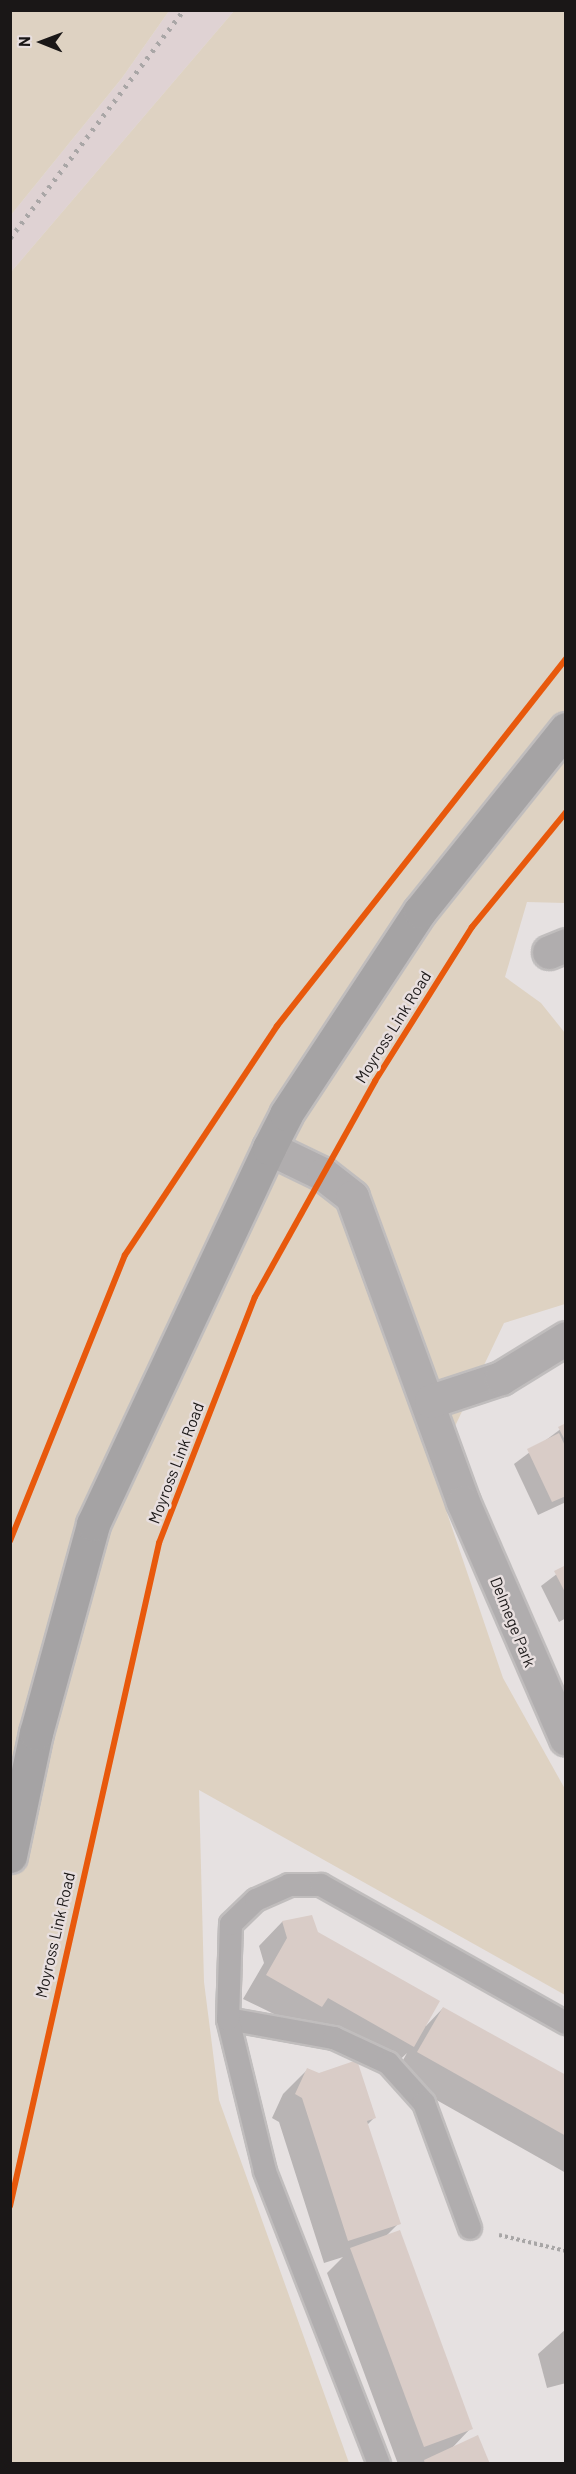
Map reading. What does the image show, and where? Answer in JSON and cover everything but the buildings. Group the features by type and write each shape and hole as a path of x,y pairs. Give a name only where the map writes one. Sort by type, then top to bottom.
{"street":[{"path":"10,1856 36,1733 93,1524 269,1148 286,1114 420,911 566,729"},
{"name":"Delmege Park","path":"269,1148 323,1174 352,1197 431,1401 464,1502 566,1739"},
{"path":"431,1401 501,1378 566,1338"}],"lane":[{"path":"379,2463 265,2171 228,2019 231,1924 255,1900 290,1885 321,1885 566,2023"},
{"path":"228,2019 334,2038 388,2063 424,2103 470,2228"}],"path":[{"path":"470,2228 566,2251"}],"shaded area":[{"path":"10,11 169,11 122,78 11,215"},
{"path":"169,11 234,11 11,272 11,215 122,78"},
{"path":"234,11 565,11 565,903 527,902 505,977 541,1003 565,1033 565,1304 504,1323 438,1462 447,1513 503,1678 565,1789 565,1995 199,1790 204,1982 219,2100 349,2463 11,2464 11,272"}],"railway":[{"path":"10,238 184,10"}],"cycle path":[{"path":"10,1541 125,1255 277,1026 566,659"},
{"name":"Moyross Link Road","path":"10,2206 159,1543 255,1297 375,1081 472,927 566,812"}]}
